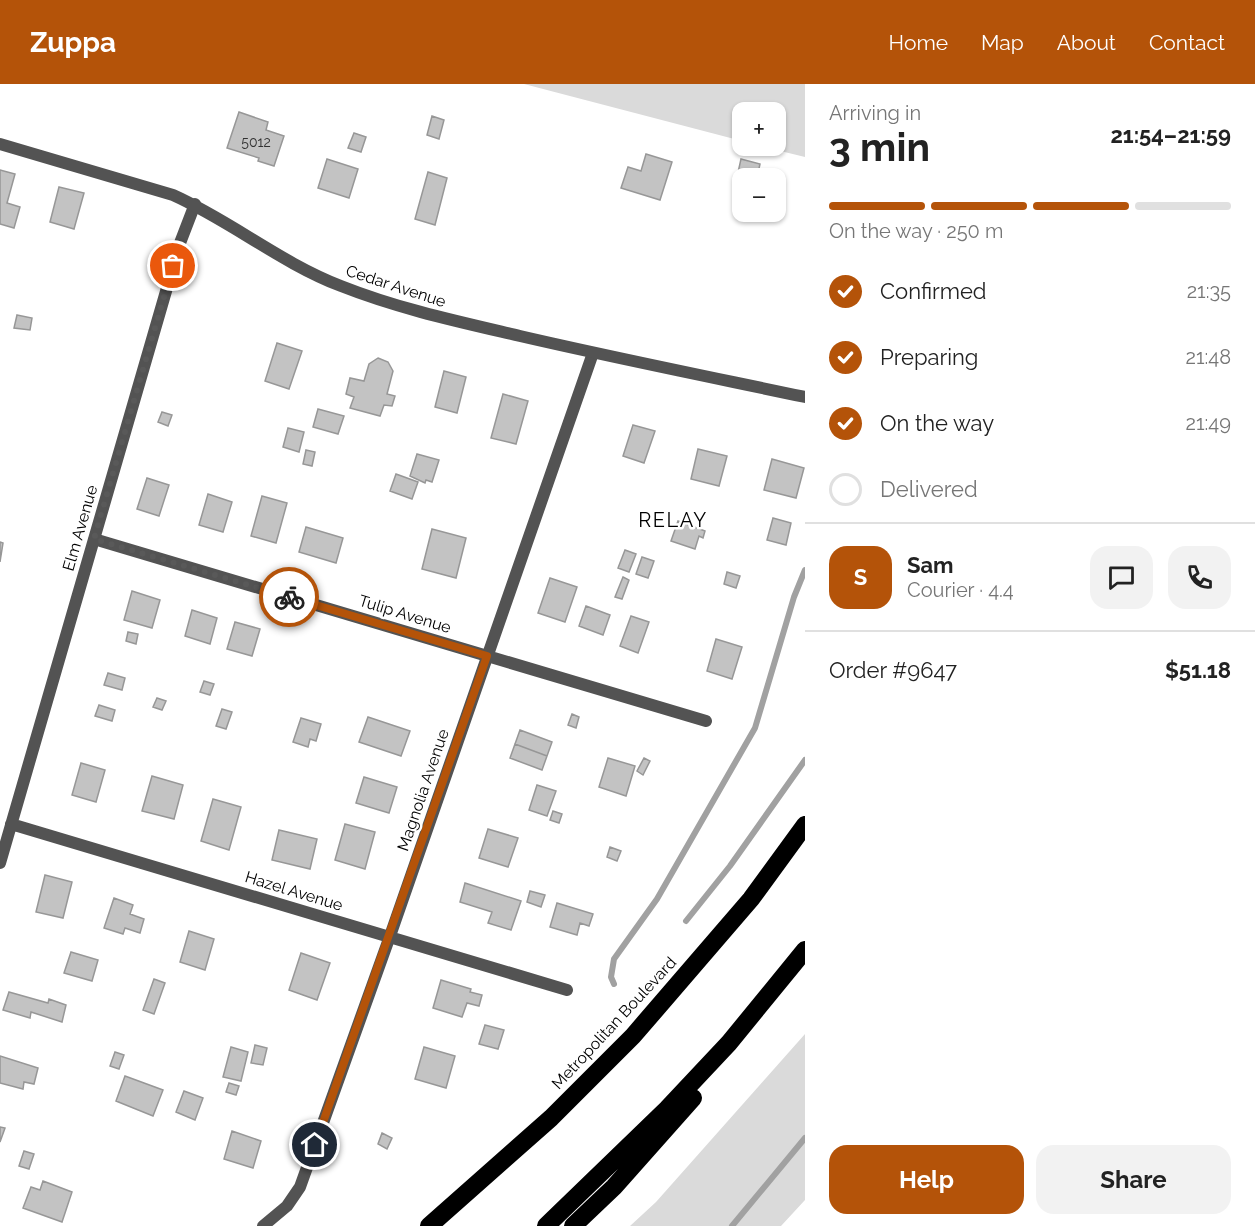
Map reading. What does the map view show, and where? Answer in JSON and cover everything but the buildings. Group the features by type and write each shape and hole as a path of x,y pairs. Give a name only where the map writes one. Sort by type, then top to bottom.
{"highway":[{"name":"Metropolitan Boulevard","path":"429,1226 551,1118 633,1036 751,899 805,825"},
{"path":"546,1226 667,1109 721,1051 805,950"},
{"path":"573,1226 614,1187 676,1118 734,1047 805,950"},
{"path":"420,1226 482,1179"}],"street":[{"name":"Cedar Avenue","path":"0,144 173,195 195,204 286,259 337,285 378,301 444,319 592,353 805,397"},
{"name":"Elm Avenue","path":"0,862 180,243 195,204"},
{"name":"Magnolia Avenue","path":"263,1226 287,1206 300,1186 390,936 592,353"},
{"name":"Tulip Avenue","path":"94,539 706,720"},
{"name":"Hazel Avenue","path":"11,824 567,990"}],"shaded area":[{"path":"524,84 805,84 805,157 786,152 786,102 732,102 732,138"},
{"path":"805,1034 805,1200 781,1226 630,1226 656,1202"}],"waterway":[{"path":"614,984 611,977 614,959 657,899 755,728 794,597 805,570"},
{"path":"686,921 730,866 805,760"},
{"path":"732,1226 805,1138"}],"way so far":[{"path":"173,266 94,539 289,597"}],"district":[{"name":"RELAY","path":"673,520"}],"route":[{"path":"289,597 487,656 315,1145"}]}
